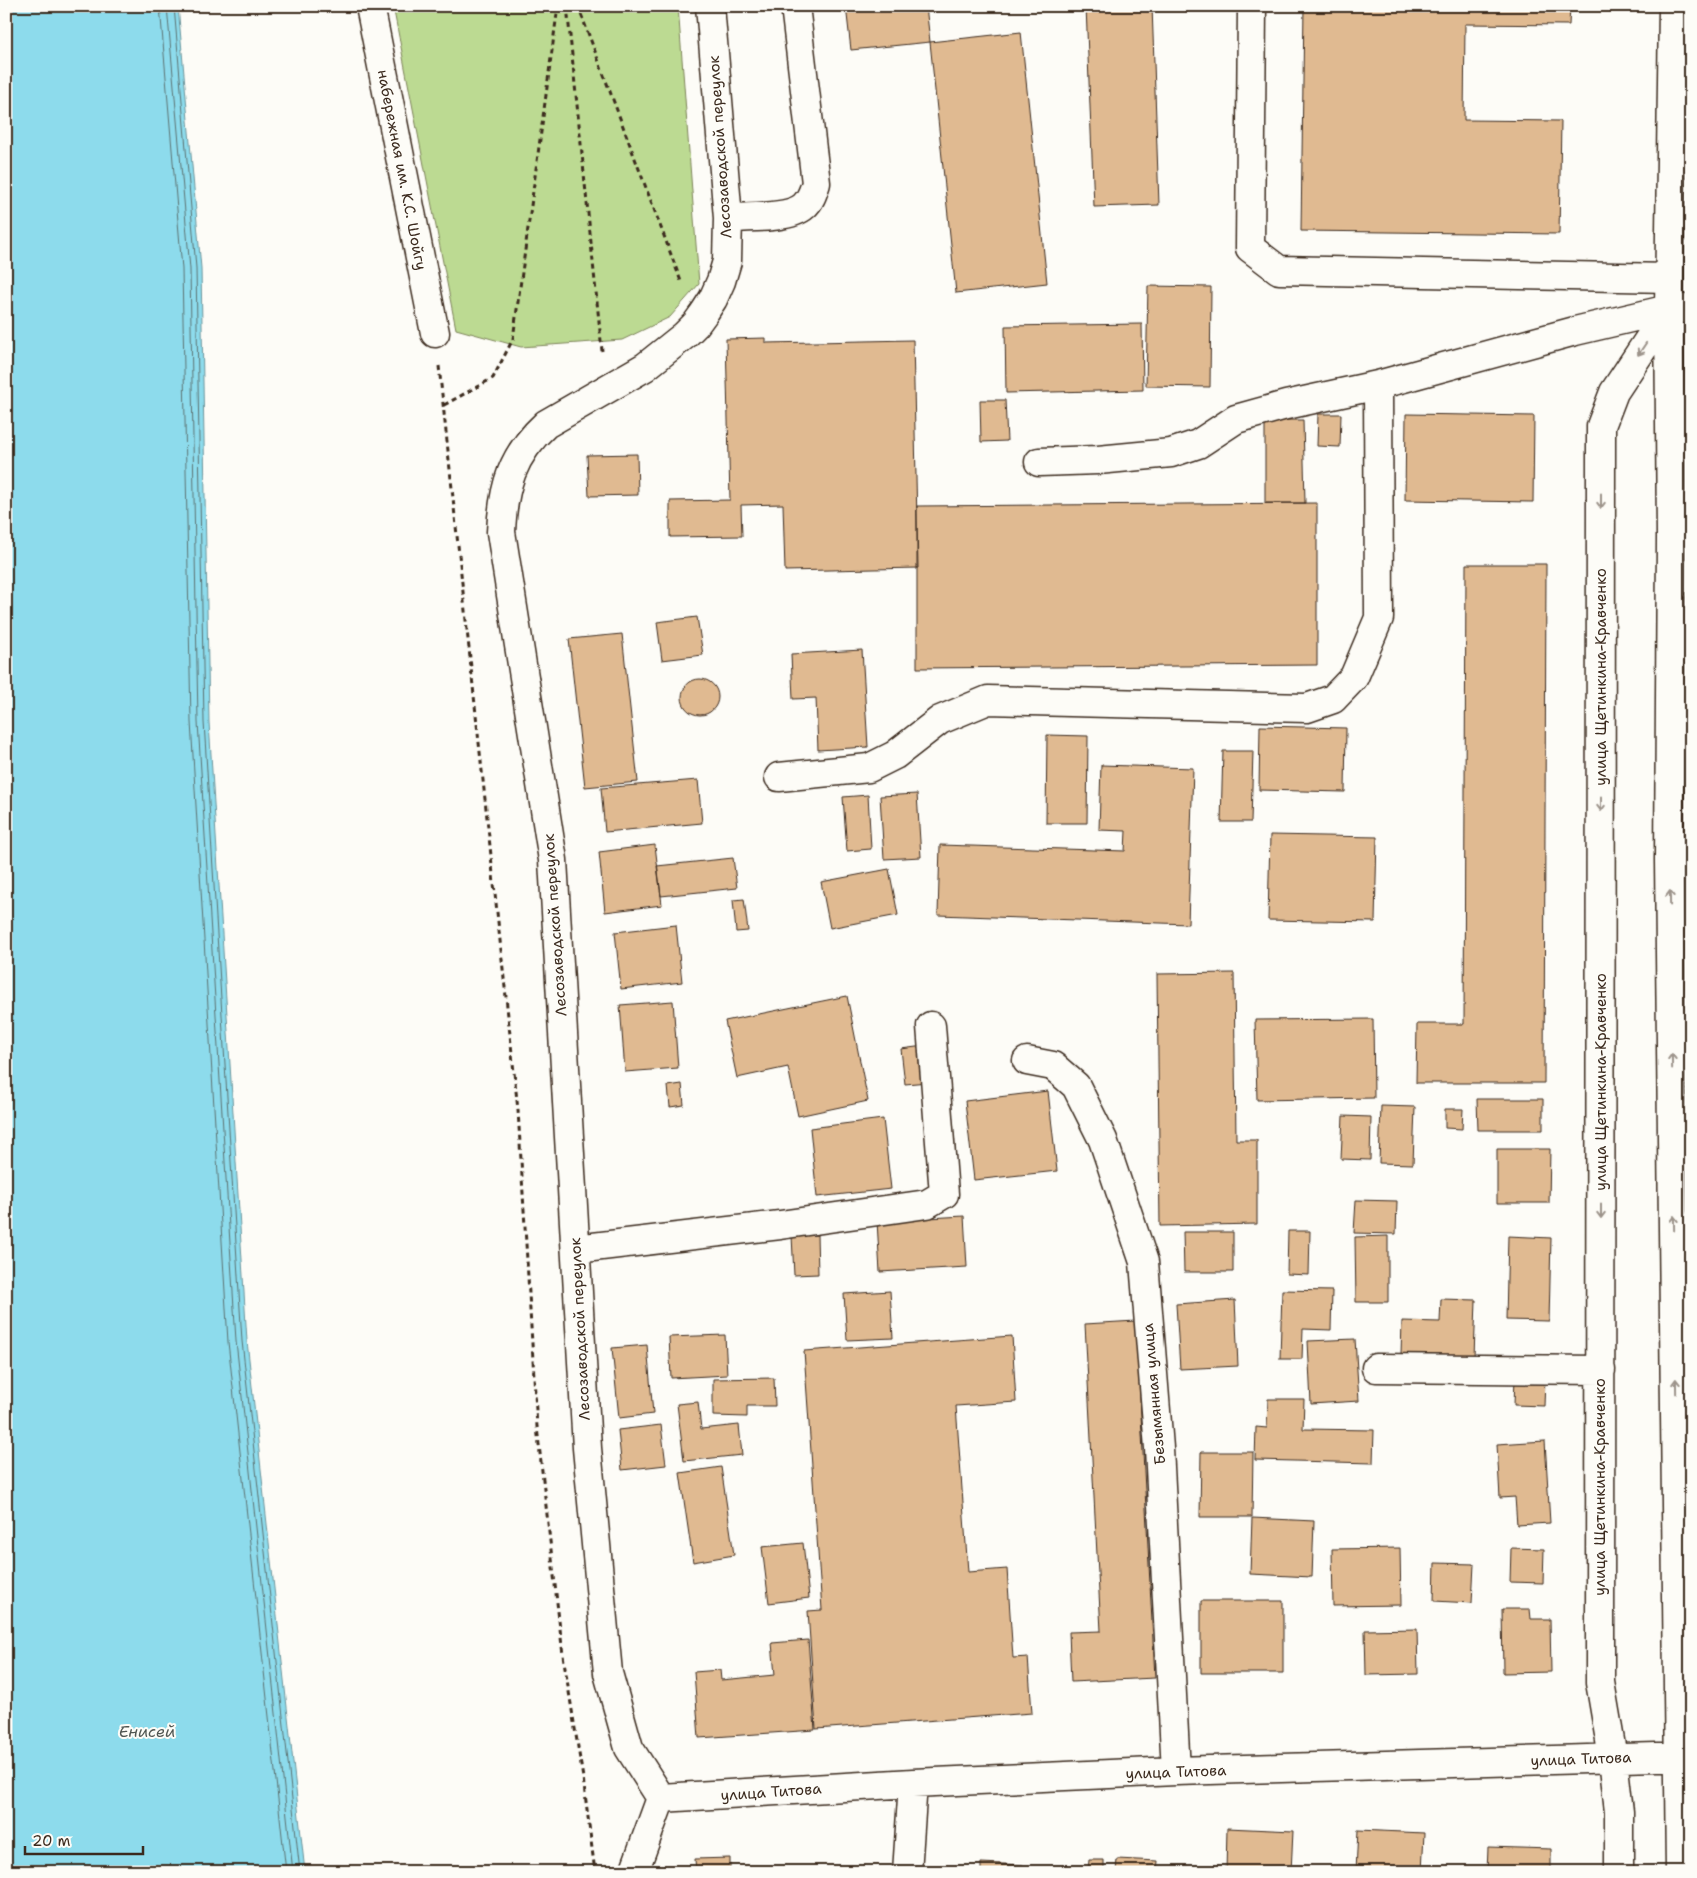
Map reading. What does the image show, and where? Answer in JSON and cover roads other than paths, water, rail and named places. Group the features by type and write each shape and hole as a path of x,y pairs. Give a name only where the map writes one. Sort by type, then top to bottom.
{"street":[{"name":"набережная им. К.С. Шойгу","path":"370,6 435,333"},
{"name":"Лесозаводской переулок","path":"661,1798 629,1748 608,1673 587,1448 553,860 501,532 502,513 513,467 533,436 546,424 645,367 696,324 713,299 721,281 727,260 728,218 710,6"},
{"path":"728,218 791,214 803,207 812,196 816,183 795,6"},
{"path":"1252,6 1250,248 1279,270 1669,278"},
{"path":"1673,6 1669,278 1680,309 1681,537 1680,860 1685,1756 1680,1872"},
{"path":"1039,462 1098,460 1171,452 1198,444 1236,419 1286,405 1378,385 1575,331 1680,309"},
{"name":"улица Щетинкина-Кравченко","path":"1619,1872 1619,1812 1613,1758 1600,1682 1601,426 1614,392 1680,309"},
{"path":"779,778 869,768 895,755 940,720 988,700 1307,708 1333,699 1354,678 1379,618 1378,385"},
{"path":"576,1249 780,1225 927,1204 944,1194 932,1026"},
{"name":"Безымянная улица","path":"1027,1061 1053,1066 1076,1086 1103,1140 1144,1262 1159,1448 1176,1771"},
{"path":"1376,1368 1600,1370"},
{"name":"улица Титова","path":"661,1798 912,1783 1176,1771 1685,1756"},
{"path":"907,1872 912,1783"},
{"path":"634,1872 661,1798"}],"water":[{"name":"Енисей","path":"6,6 178,6 201,268 209,722 247,1341 305,1872 6,1872"}]}
